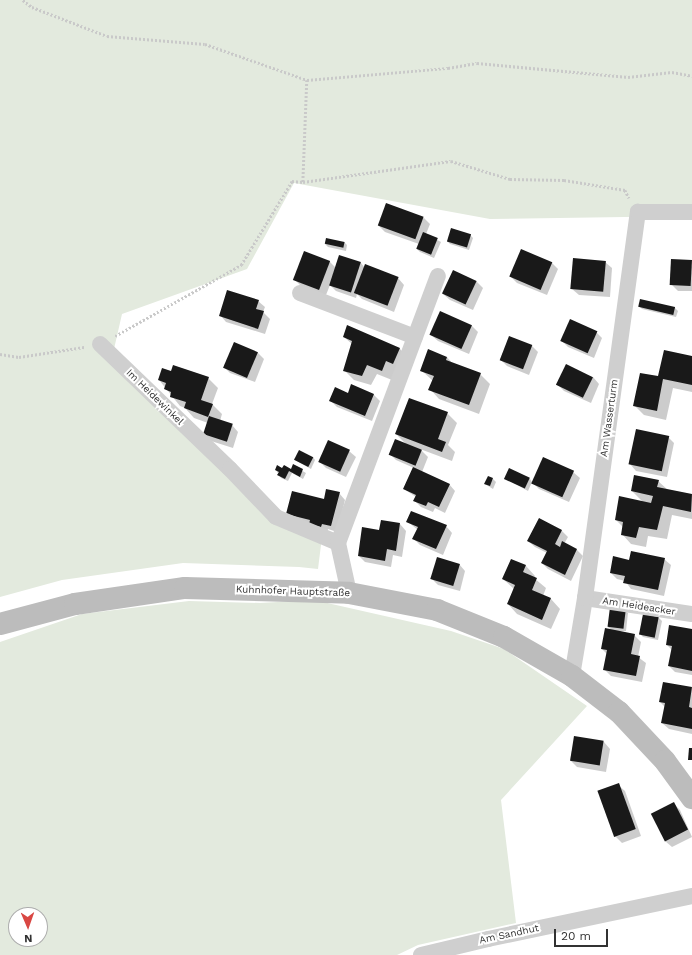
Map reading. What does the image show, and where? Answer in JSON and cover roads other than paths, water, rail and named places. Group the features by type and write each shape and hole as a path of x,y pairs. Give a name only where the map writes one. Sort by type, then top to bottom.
{"street":[{"name":"Am Wasserturm","path":"572,676 585,598 638,212 692,212"},
{"path":"349,593 338,543 438,276"},
{"path":"300,293 415,337"},
{"name":"Im Heidewinkel","path":"100,344 230,469 276,517 338,543"},
{"name":"Kuhnhofer Hauptstraße","path":"0,624 75,604 185,588 349,593 437,610 504,637 572,676 619,712 665,761 692,798"},
{"name":"Am Heideacker","path":"585,598 692,614"},
{"name":"Am Sandhut","path":"421,955 488,939 692,896"}]}
